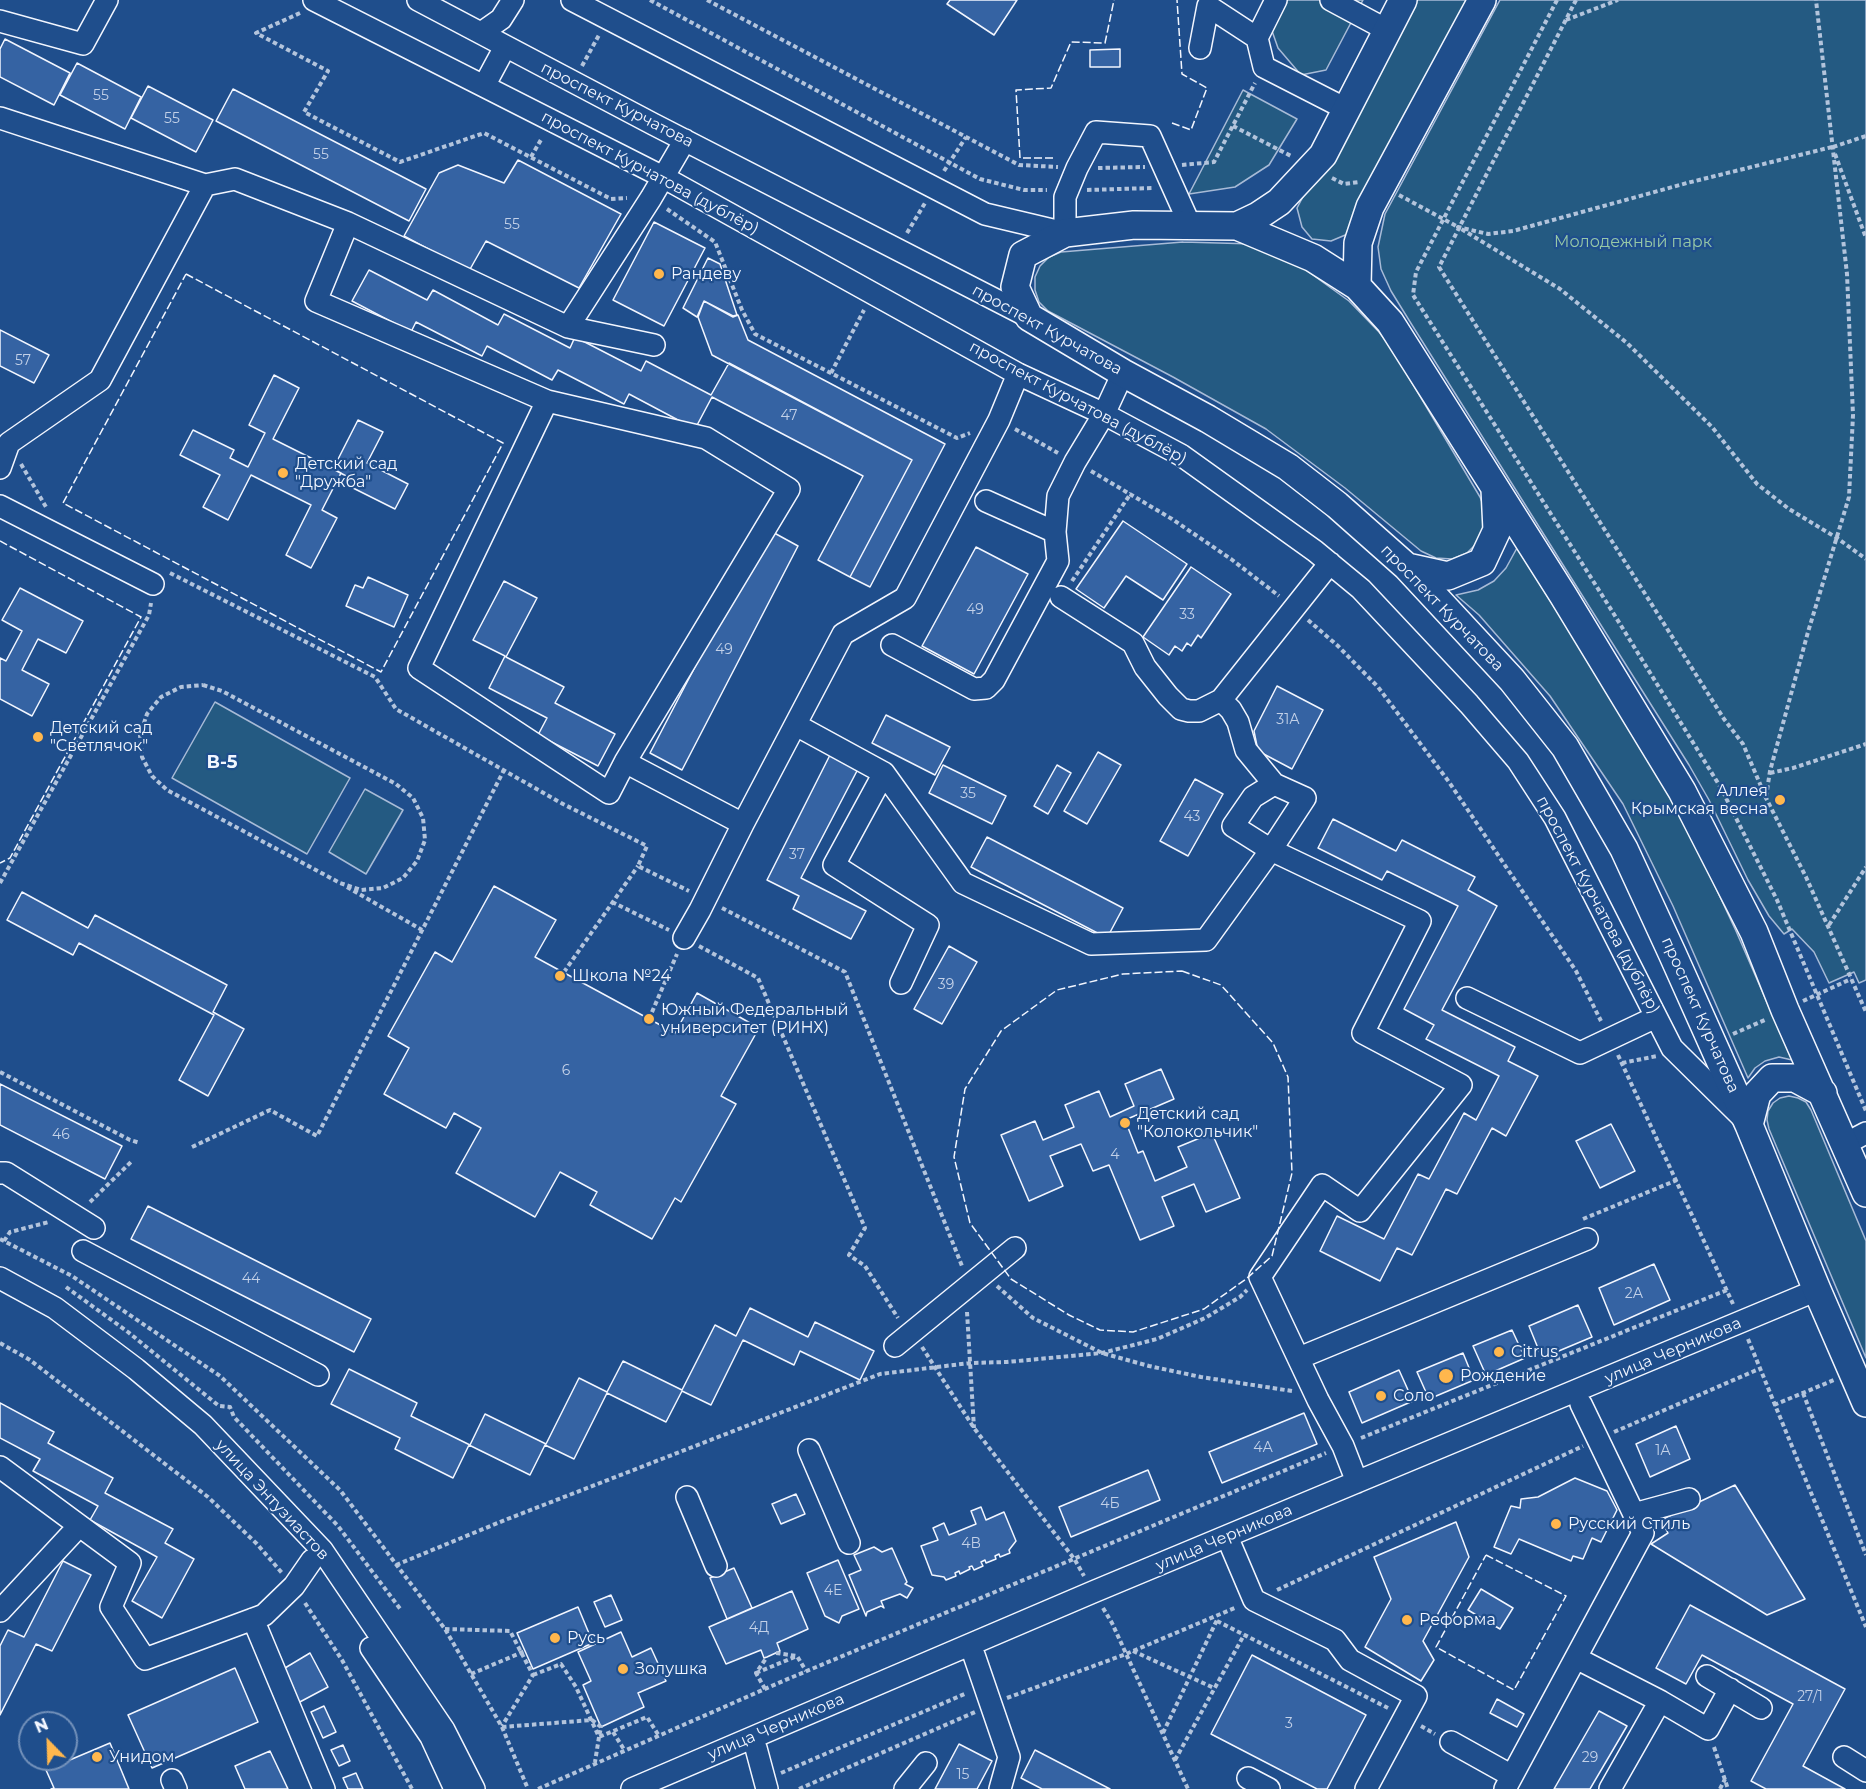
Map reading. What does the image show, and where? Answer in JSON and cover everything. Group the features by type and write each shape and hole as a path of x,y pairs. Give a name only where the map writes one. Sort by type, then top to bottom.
{"main road":[{"path":"1237,226 1279,202 1323,155 1403,0"},
{"path":"1357,286 1358,243 1370,207 1482,0"},
{"path":"1029,317 1015,287 1023,255 1065,233 1134,225 1237,226 1313,258 1357,286 1390,322 1682,790 1754,932 1785,1010 1823,1093 1855,1139 1866,1193"},
{"name":"проспект Курчатова","path":"1029,317 1288,466 1337,505 1407,567 1512,680 1565,747 1624,849 1749,1125 1819,1296 1866,1403"},
{"path":"1407,567 1448,576 1482,562 1497,530 1495,487"},
{"path":"1749,1125 1757,1094 1772,1078 1795,1078 1823,1093"}],"street":[{"path":"0,21 83,44 107,0"},
{"name":"проспект Курчатова","path":"418,0 1029,317"},
{"path":"481,33 501,19 513,0"},
{"path":"572,0 985,214 1065,233 1065,197 1096,132 1150,136 1190,225"},
{"path":"1276,0 1257,38 1264,67 1346,109"},
{"path":"1331,0 1387,30"},
{"name":"проспект Курчатова (дублёр)","path":"318,2 663,177 1018,374 1104,414 1181,455 1330,563 1360,589 1469,704 1518,760 1555,818 1656,1017 1677,1053 1749,1125"},
{"path":"1200,48 1208,6 1257,38"},
{"path":"484,86 505,47"},
{"path":"0,118 205,185 234,178 348,224 568,327 654,345"},
{"path":"568,327 651,198 685,140"},
{"path":"0,468 4,439 100,380 205,185"},
{"path":"348,224 316,301 547,401 706,438 789,489 625,762 609,793 419,668 547,401"},
{"path":"892,645 974,689 986,688 994,680 1058,561 1055,532 1058,496 1075,462 1104,414 1123,373"},
{"path":"684,938 843,634 905,598 999,420 1018,374"},
{"path":"986,501 1055,532"},
{"path":"0,506 153,584"},
{"path":"1061,597 1133,643 1145,667 1168,696 1181,709 1199,711 1221,699 1330,563"},
{"path":"796,724 884,774 963,882 1091,944 1206,940 1271,850 1305,798 1274,784 1246,750 1238,722 1221,699"},
{"path":"625,762 743,824"},
{"path":"884,774 834,865 928,925 901,983"},
{"path":"1274,784 1253,797 1233,826 1271,850 1420,921 1363,1033 1461,1086 1360,1211 1322,1185 1260,1277 1318,1400 1343,1446 1357,1482"},
{"path":"1467,998 1580,1053 1656,1017"},
{"path":"0,1173 6,1173 94,1227"},
{"path":"1299,1358 1587,1239"},
{"path":"895,1346 1015,1248"},
{"path":"83,1251 318,1375"},
{"name":"улица Энтузиастов","path":"0,1278 55,1308 136,1369 195,1418 322,1550 444,1730 474,1789"},
{"path":"0,1292 59,1323 197,1436 312,1560 430,1737 455,1789"},
{"name":"улица Черникова","path":"661,1789 974,1655 1096,1597 1231,1546 1581,1404 1745,1333 1819,1296"},
{"name":"улица Черникова","path":"632,1789 1096,1597 1357,1482 1819,1296"},
{"path":"1451,1743 1509,1783 1643,1533 1581,1404"},
{"path":"810,1450 849,1543"},
{"path":"0,1467 130,1563 111,1607 145,1659 264,1615 294,1586 312,1560"},
{"path":"687,1497 716,1566"},
{"path":"1634,1514 1689,1499"},
{"path":"0,1611 79,1526"},
{"path":"1231,1546 1254,1600 1335,1640 1350,1660 1416,1696 1366,1789"},
{"path":"253,1619 324,1789"},
{"path":"974,1655 1009,1757 1000,1789"},
{"path":"1576,1658 1660,1701 1708,1729 1730,1689"},
{"path":"1707,1676 1761,1708"},
{"path":"1610,1789 1660,1701"},
{"path":"756,1748 766,1785"},
{"path":"1845,1757 1866,1771"},
{"path":"905,1789 926,1763"},
{"path":"1248,1778 1269,1789"}],"path":[{"path":"650,0 980,179 1024,190 1173,188"},
{"path":"707,0 1019,165 1077,168 1164,167 1214,162 1264,67"},
{"path":"1557,0 1416,272 1413,295 1721,788 1777,900 1866,1111"},
{"path":"1576,0 1439,267 1724,718 1743,744 1866,1012"},
{"path":"1565,20 1618,0"},
{"path":"1766,798 1770,772 1808,632 1848,497 1853,415 1847,274 1816,0"},
{"path":"318,2 256,33 328,71 304,112 400,162 484,133 611,199 651,198 715,242 742,310 755,334 957,438 999,420 1131,493 1231,559 1295,608 1338,646 1378,687 1449,782 1576,971 1622,1063 1727,1290 1343,1446 806,1671 538,1789"},
{"path":"1233,126 1344,184 1364,181 1382,186 1458,227 1560,289 1627,343 1712,427 1757,484 1789,509 1866,559"},
{"path":"1458,227 1488,234 1513,231 1866,136"},
{"path":"1832,147 1866,238"},
{"path":"4,439 51,516"},
{"path":"1061,597 1131,493"},
{"path":"0,883 149,615 153,584 162,570 375,677 396,709 563,804 646,846 638,866 564,972"},
{"path":"340,883 361,890 383,888 403,878 417,861 424,840 423,818 413,798 396,784 222,691 203,685 181,687 161,697 147,714 140,735 142,757 152,776 167,790 422,930"},
{"path":"1770,772 1866,744"},
{"path":"192,1147 270,1110 317,1136 504,771"},
{"path":"638,866 845,972 964,1272 974,1428"},
{"path":"1828,926 1866,867"},
{"path":"612,902 758,978 865,1228 849,1255 865,1266 898,1319 911,1332 974,1428 1075,1560 1112,1623 1188,1789"},
{"path":"649,1019 684,938"},
{"path":"1713,1044 1851,979"},
{"path":"1622,1063 1677,1053"},
{"path":"0,1072 130,1140 140,1143"},
{"path":"0,1239 72,1276 220,1376 340,1490 445,1629 502,1727 528,1789"},
{"path":"983,1274 1034,1318 1102,1353 1201,1377 1298,1392 1318,1400"},
{"path":"396,1565 516,1515 880,1374 970,1363 1102,1353 1157,1339 1205,1318 1240,1297 1260,1277"},
{"path":"1745,1333 1866,1627"},
{"path":"0,1343 30,1360 208,1497 257,1544 294,1586 342,1660 412,1789"},
{"path":"1162,1733 1220,1614 1598,1439 1759,1369"},
{"path":"1774,1405 1853,1372"},
{"path":"1803,1393 1866,1555"},
{"path":"1217,1621 1451,1743"},
{"path":"445,1629 510,1631 524,1652 533,1675"},
{"path":"1175,1760 1244,1635"},
{"path":"1132,1651 1214,1688"},
{"path":"471,1674 524,1652"},
{"path":"776,1653 796,1656 806,1671"},
{"path":"756,1673 796,1656"},
{"path":"756,1673 767,1657"},
{"path":"502,1727 533,1675 561,1664 576,1687 592,1720 601,1727 595,1762"},
{"path":"756,1673 765,1689"},
{"path":"766,1785 985,1686"},
{"path":"599,1737 647,1717 659,1736"},
{"path":"502,1727 592,1720"},
{"path":"1708,1729 1728,1789"},
{"path":"614,1732 625,1751"},
{"path":"1720,1789 1725,1779"}],"green space":[{"path":"1271,0 1363,0 1326,70 1301,75 1278,48 1265,11"},
{"path":"1407,0 1474,0 1350,233 1331,241 1312,239 1302,227 1297,208"},
{"name":"Молодежный парк","path":"1500,0 1866,0 1866,980 1859,983 1854,972 1829,983 1814,952 1792,929 1784,934 1769,916 1689,765 1412,325 1391,291 1381,269 1378,247 1385,214"},
{"path":"1243,90 1297,119 1269,165 1235,187 1189,194"},
{"path":"1183,242 1254,244 1288,257 1349,301 1379,332 1392,349 1480,497 1486,512 1485,528 1478,542 1467,553 1452,559 1436,558 1421,551 1345,488 1266,429 1048,311 1039,302 1035,290 1035,277 1040,266 1049,257 1061,252"},
{"path":"1517,548 1608,692 1685,822 1736,931 1792,1060 1779,1057 1765,1061 1755,1068 1748,1078 1673,906 1623,804 1550,696 1479,615 1456,595 1478,590 1494,581 1506,568"},
{"path":"215,702 350,778 307,854 172,778"},
{"path":"365,789 403,810 366,874 329,852"},
{"path":"1789,1096 1806,1102 1811,1110 1866,1241 1866,1358 1769,1129 1768,1111 1780,1098"}],"building":[{"path":"950,0 1017,0 994,35 947,4"},
{"path":"5,39 70,73 54,105 0,77 0,49"},
{"path":"1120,49 1120,67 1090,67 1090,50"},
{"path":"77,63 141,97 125,129 60,95"},
{"path":"148,86 213,120 196,152 131,118"},
{"path":"233,89 426,189 409,221 216,121"},
{"path":"518,160 621,214 579,288 486,241 469,271 404,236 439,173 458,165 504,183"},
{"name":"Рандеву","path":"654,222 705,248 664,326 613,300"},
{"path":"708,258 720,264 737,315 733,316 704,301 697,317 683,308"},
{"path":"369,270 427,300 433,290 498,325 504,314 570,348 575,337 641,371 646,361 711,395 729,363 912,460 850,577 818,560 863,476 712,397 695,429 629,394 624,404 558,370 552,380 487,346 482,356 416,322 411,332 352,301"},
{"path":"704,301 733,317 738,315 748,340 945,444 870,587 850,577 912,460 712,355 698,317"},
{"path":"0,330 49,355 34,383 0,366"},
{"path":"274,375 299,388 273,439 341,473 322,510 337,518 311,568 286,555 311,505 251,475 228,520 203,507 220,475 180,455 193,430 234,450 230,458 248,467 265,433 249,425"},
{"path":"358,420 383,432 367,463 408,484 395,509 345,484 348,477 333,469"},
{"path":"1123,521 1187,564 1163,600 1126,576 1104,608 1076,589"},
{"path":"767,529 798,546 682,770 650,753"},
{"path":"976,547 1028,574 974,674 922,646"},
{"path":"1191,567 1231,594 1201,638 1198,635 1191,646 1187,643 1182,651 1175,646 1169,655 1143,637"},
{"path":"368,577 408,595 394,627 346,606 355,585 363,588"},
{"path":"504,581 537,598 506,657 564,687 555,703 615,734 598,766 538,735 547,718 489,688 505,656 473,640"},
{"path":"20,588 83,621 66,653 38,639 22,670 49,684 32,716 0,699 0,658 6,661 22,631 2,620"},
{"path":"1277,686 1323,710 1292,769 1258,751 1254,731"},
{"path":"886,715 950,747 935,775 872,743"},
{"path":"1098,752 1121,765 1087,824 1064,811"},
{"path":"830,755 858,769 801,878 866,911 851,939 793,909 799,896 767,880"},
{"path":"943,765 1006,796 992,824 929,793"},
{"path":"1057,765 1071,773 1048,814 1034,806"},
{"path":"1195,779 1223,794 1188,856 1160,841"},
{"path":"1333,819 1396,851 1402,840 1475,877 1468,890 1497,906 1442,1010 1515,1047 1508,1061 1538,1076 1506,1136 1492,1128 1457,1194 1446,1189 1412,1255 1397,1248 1380,1281 1320,1251 1337,1216 1384,1239 1418,1174 1429,1179 1464,1113 1476,1120 1499,1076 1426,1039 1434,1025 1404,1009 1458,906 1387,871 1382,880 1318,848"},
{"path":"987,837 1123,908 1107,938 971,867"},
{"path":"494,886 556,920 535,957 675,1033 697,993 759,1028 721,1096 736,1104 681,1202 675,1198 652,1239 590,1205 597,1192 560,1172 535,1217 456,1173 481,1128 454,1113 446,1128 384,1094 409,1048 388,1036 435,952 452,962"},
{"path":"22,892 88,928 95,915 227,985 213,1012 244,1029 208,1096 179,1080 214,1015 79,943 73,955 7,920"},
{"path":"949,946 977,962 942,1024 914,1009"},
{"path":"1161,1069 1174,1099 1125,1120 1138,1153 1143,1151 1155,1181 1187,1167 1178,1147 1212,1133 1240,1198 1206,1212 1194,1184 1162,1197 1174,1226 1140,1240 1109,1165 1093,1171 1081,1144 1050,1156 1063,1186 1029,1201 1001,1135 1035,1121 1043,1140 1074,1127 1065,1105 1099,1091 1110,1117 1134,1106 1125,1084"},
{"path":"0,1084 122,1146 105,1179 0,1125"},
{"path":"1611,1124 1635,1171 1600,1188 1576,1141"},
{"path":"148,1206 371,1319 354,1352 131,1239"},
{"path":"1654,1264 1670,1300 1614,1325 1599,1288"},
{"path":"1578,1305 1592,1337 1542,1358 1529,1326"},
{"path":"750,1308 808,1337 815,1322 874,1351 860,1380 800,1351 794,1365 743,1340 711,1405 682,1391 666,1422 607,1393 574,1459 545,1445 530,1475 469,1445 453,1478 395,1449 400,1438 331,1404 349,1369 417,1403 411,1416 470,1445 485,1414 546,1444 579,1378 607,1392 623,1361 682,1390 715,1325 736,1336"},
{"name":"Citrus","path":"1512,1330 1525,1358 1486,1375 1473,1346"},
{"name":"Рождение","path":"1463,1353 1474,1380 1429,1399 1417,1372"},
{"name":"Соло","path":"1399,1370 1413,1401 1362,1423 1349,1392"},
{"path":"0,1403 54,1432 48,1443 113,1478 105,1493 173,1529 165,1543 194,1559 162,1618 132,1601 157,1557 90,1520 98,1506 33,1471 40,1459 0,1438"},
{"path":"1304,1413 1317,1444 1222,1483 1209,1452"},
{"path":"1676,1426 1690,1459 1650,1477 1636,1444"},
{"path":"1148,1470 1160,1500 1071,1537 1059,1507"},
{"name":"Русский Стиль","path":"1575,1478 1607,1491 1617,1510 1601,1542 1592,1538 1583,1559 1573,1556 1571,1561 1519,1539 1511,1554 1494,1547 1511,1506 1520,1508 1521,1499 1538,1497"},
{"path":"1735,1485 1805,1599 1767,1615 1651,1544 1668,1533 1661,1520"},
{"path":"796,1494 805,1514 781,1524 772,1504"},
{"path":"981,1507 986,1520 1004,1512 1016,1541 1009,1550 1010,1553 1000,1557 999,1554 995,1556 996,1559 986,1563 985,1560 981,1562 983,1566 974,1570 972,1566 969,1567 970,1569 960,1574 959,1571 955,1573 956,1576 946,1580 944,1577 932,1575 921,1546 938,1540 933,1528 944,1523 949,1535 976,1524 971,1511"},
{"name":"Реформа","path":"1456,1522 1469,1557 1423,1641 1434,1660 1421,1681 1365,1647 1391,1599 1374,1557"},
{"path":"874,1547 882,1552 892,1548 907,1582 905,1584 913,1588 907,1598 900,1594 881,1601 884,1608 881,1606 867,1612 866,1616 849,1575 861,1570 854,1555"},
{"path":"838,1560 859,1609 842,1616 839,1623 825,1616 807,1573"},
{"path":"63,1561 91,1575 52,1651 36,1644 0,1715 0,1646 8,1630 24,1637"},
{"path":"734,1568 752,1608 727,1619 710,1578"},
{"path":"1481,1589 1513,1608 1500,1629 1468,1610"},
{"path":"792,1591 808,1629 777,1643 780,1651 767,1657 764,1658 761,1650 726,1664 709,1627"},
{"path":"611,1595 622,1620 605,1627 594,1602"},
{"path":"1690,1605 1845,1689 1803,1766 1845,1789 1766,1789 1751,1781 1793,1704 1702,1655 1686,1684 1656,1668"},
{"name":"Русь","path":"578,1607 593,1643 533,1669 517,1633"},
{"name":"Золушка","path":"621,1632 632,1657 651,1648 666,1681 638,1693 644,1707 601,1727 583,1685 591,1681 578,1652"},
{"path":"310,1653 328,1687 296,1704 280,1671"},
{"path":"1252,1655 1366,1715 1327,1789 1317,1789 1211,1734"},
{"path":"235,1668 258,1722 152,1768 128,1715"},
{"path":"1497,1699 1524,1714 1517,1727 1490,1713"},
{"path":"324,1706 336,1732 323,1738 311,1712"},
{"path":"1599,1711 1627,1726 1590,1789 1554,1789"},
{"name":"Унидом","path":"110,1743 129,1789 51,1789 54,1788 46,1771 78,1771 78,1756"},
{"path":"959,1744 992,1761 977,1789 935,1789"},
{"path":"343,1745 350,1761 339,1766 331,1750"},
{"path":"1035,1750 1110,1789 1042,1789 1021,1778"},
{"path":"270,1751 288,1789 245,1789 235,1766"},
{"path":"356,1773 363,1789 348,1789 343,1778"}],"fence":[{"path":"1053,158 1020,158 1016,90 1051,88 1071,42 1105,43 1114,0"},
{"path":"1172,123 1191,130 1207,88 1182,74 1177,0"},
{"path":"186,274 503,443 381,672 63,503 186,274"},
{"path":"0,541 141,617 10,858 0,863"},
{"path":"1182,971 1221,985 1273,1043 1288,1077 1292,1173 1272,1256 1246,1279 1204,1309 1133,1332 1100,1330 1069,1315 1011,1279 970,1223 954,1157 965,1089 1001,1031 1057,990 1123,974 1182,971"},
{"path":"1486,1555 1566,1596 1514,1690 1436,1647 1486,1555"}],"place":[{"name":"Рандеву","path":"659,274"},
{"name":"Детский сад \"Дружба\"","path":"283,473"},
{"name":"Детский сад \"Светлячок\"","path":"38,737"},
{"name":"Аллея Крымская весна","path":"1780,800"},
{"name":"Школа №24","path":"560,976"},
{"name":"Южный Федеральный университет (РИНХ)","path":"649,1019"},
{"name":"Детский сад \"Колокольчик\"","path":"1125,1123"},
{"name":"Citrus","path":"1499,1352"},
{"name":"Рождение","path":"1446,1376"},
{"name":"Соло","path":"1381,1396"},
{"name":"Русский Стиль","path":"1556,1524"},
{"name":"Реформа","path":"1407,1620"},
{"name":"Русь","path":"555,1638"},
{"name":"Золушка","path":"623,1669"},
{"name":"Унидом","path":"97,1757"}],"district":[{"name":"В-5","path":"222,763"}]}
